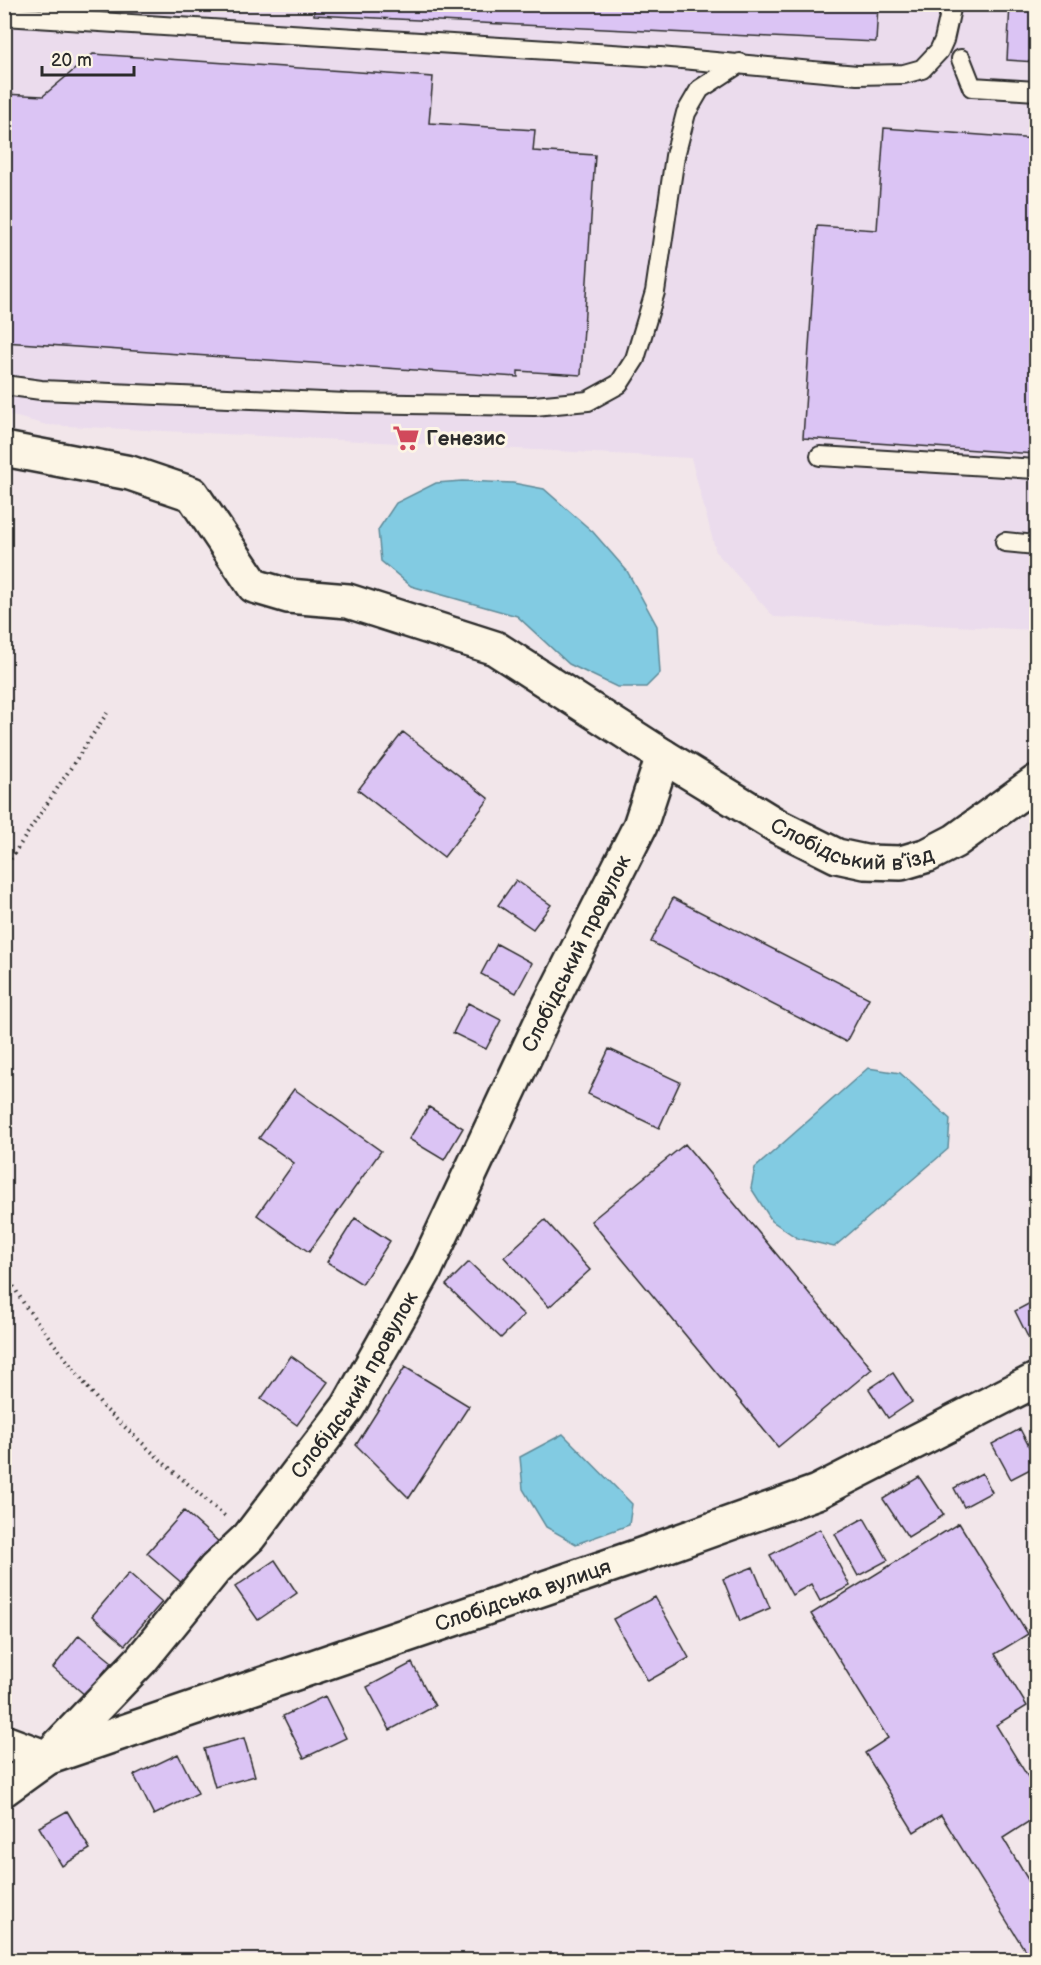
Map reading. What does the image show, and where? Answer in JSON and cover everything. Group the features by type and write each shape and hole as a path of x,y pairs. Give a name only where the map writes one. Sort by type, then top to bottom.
{"street":[{"path":"4,449 130,474 192,494 254,586 288,596 348,601 495,648 663,756"},
{"name":"Слобідський в’їзд","path":"663,756 779,827 837,856 865,862 901,863 928,855 955,842 1036,782"},
{"name":"Слобідський провулок","path":"47,1758 141,1660 215,1569 249,1537 348,1407 425,1269 544,1016 640,826 663,756"},
{"name":"Слобідська вулиця","path":"4,1789 47,1758 638,1556 817,1492 1036,1380"},
{"path":"4,1742 47,1758"}],"lane":[{"path":"4,16 740,63 857,75 904,74 922,69 939,51 944,40 952,4"},
{"path":"962,59 972,87 1036,91"},
{"path":"4,385 41,390 347,403 534,406 588,401 619,384 635,360 655,292 675,156 686,113 700,89 740,63"},
{"path":"820,456 1036,469"},
{"path":"1005,542 1036,545"}],"path":[{"path":"4,869 107,713"},
{"path":"4,1272 26,1307 102,1406 166,1466 249,1537"}],"shaded area":[{"path":"4,5 1036,5 1036,630 774,617 716,552 691,458 47,425 5,414"}],"water":[{"path":"462,481 513,483 544,489 593,532 627,571 657,626 660,673 646,687 617,687 569,664 517,616 411,586 381,561 378,530 396,503 436,483"},
{"path":"868,1068 900,1073 950,1119 948,1149 834,1247 797,1238 772,1221 751,1188 755,1168"},
{"path":"563,1434 632,1504 629,1525 576,1544 546,1527 523,1489 520,1457"}],"building":[{"path":"314,4 878,4 876,42 314,15"},
{"path":"1010,4 1036,4 1036,62 1007,60"},
{"path":"93,54 433,77 429,123 535,130 533,151 595,155 581,375 518,371 518,377 4,342 4,94 43,96"},
{"path":"884,128 1036,139 1036,454 803,438 817,226 877,230"},
{"path":"403,732 489,799 444,857 358,790"},
{"path":"516,880 551,905 533,929 498,905"},
{"path":"673,898 869,998 846,1042 651,942"},
{"path":"497,944 532,963 516,993 481,974"},
{"path":"468,1003 501,1020 486,1049 453,1033"},
{"path":"609,1049 680,1082 659,1128 588,1094"},
{"path":"294,1089 381,1151 309,1252 257,1215 294,1163 259,1138"},
{"path":"429,1107 463,1128 444,1160 409,1139"},
{"path":"685,1144 872,1369 778,1447 591,1221"},
{"path":"355,1218 390,1241 362,1284 327,1262"},
{"path":"545,1220 590,1270 549,1307 504,1257"},
{"path":"469,1262 524,1315 501,1338 446,1285"},
{"path":"1036,1300 1036,1353 1015,1311"},
{"path":"291,1356 328,1382 297,1425 261,1399"},
{"path":"405,1367 469,1406 409,1498 356,1445"},
{"path":"893,1373 912,1402 888,1418 869,1389"},
{"path":"1020,1429 1036,1460 1036,1466 1011,1479 992,1444"},
{"path":"982,1473 992,1492 964,1507 954,1488"},
{"path":"919,1477 944,1515 908,1537 883,1499"},
{"path":"184,1511 220,1543 183,1584 147,1553"},
{"path":"864,1518 888,1560 858,1576 835,1534"},
{"path":"959,1523 1028,1634 995,1654 1027,1706 996,1725 1036,1790 1036,1817 1003,1838 1036,1893 1036,1960 1031,1960 941,1815 914,1832 865,1753 888,1738 811,1614"},
{"path":"820,1529 850,1586 820,1601 811,1584 792,1595 770,1555"},
{"path":"275,1560 297,1593 258,1620 235,1587"},
{"path":"753,1567 770,1608 740,1621 723,1579"},
{"path":"129,1573 162,1602 125,1645 92,1616"},
{"path":"655,1597 689,1658 648,1681 613,1619"},
{"path":"79,1635 112,1662 85,1695 53,1668"},
{"path":"412,1663 435,1706 390,1730 367,1687"},
{"path":"325,1696 346,1738 304,1758 283,1716"},
{"path":"244,1738 255,1776 215,1787 204,1749"},
{"path":"178,1754 198,1793 154,1815 134,1775"},
{"path":"67,1811 90,1849 62,1866 39,1827"}],"place":[{"name":"Генезис","path":"406,438"}]}
